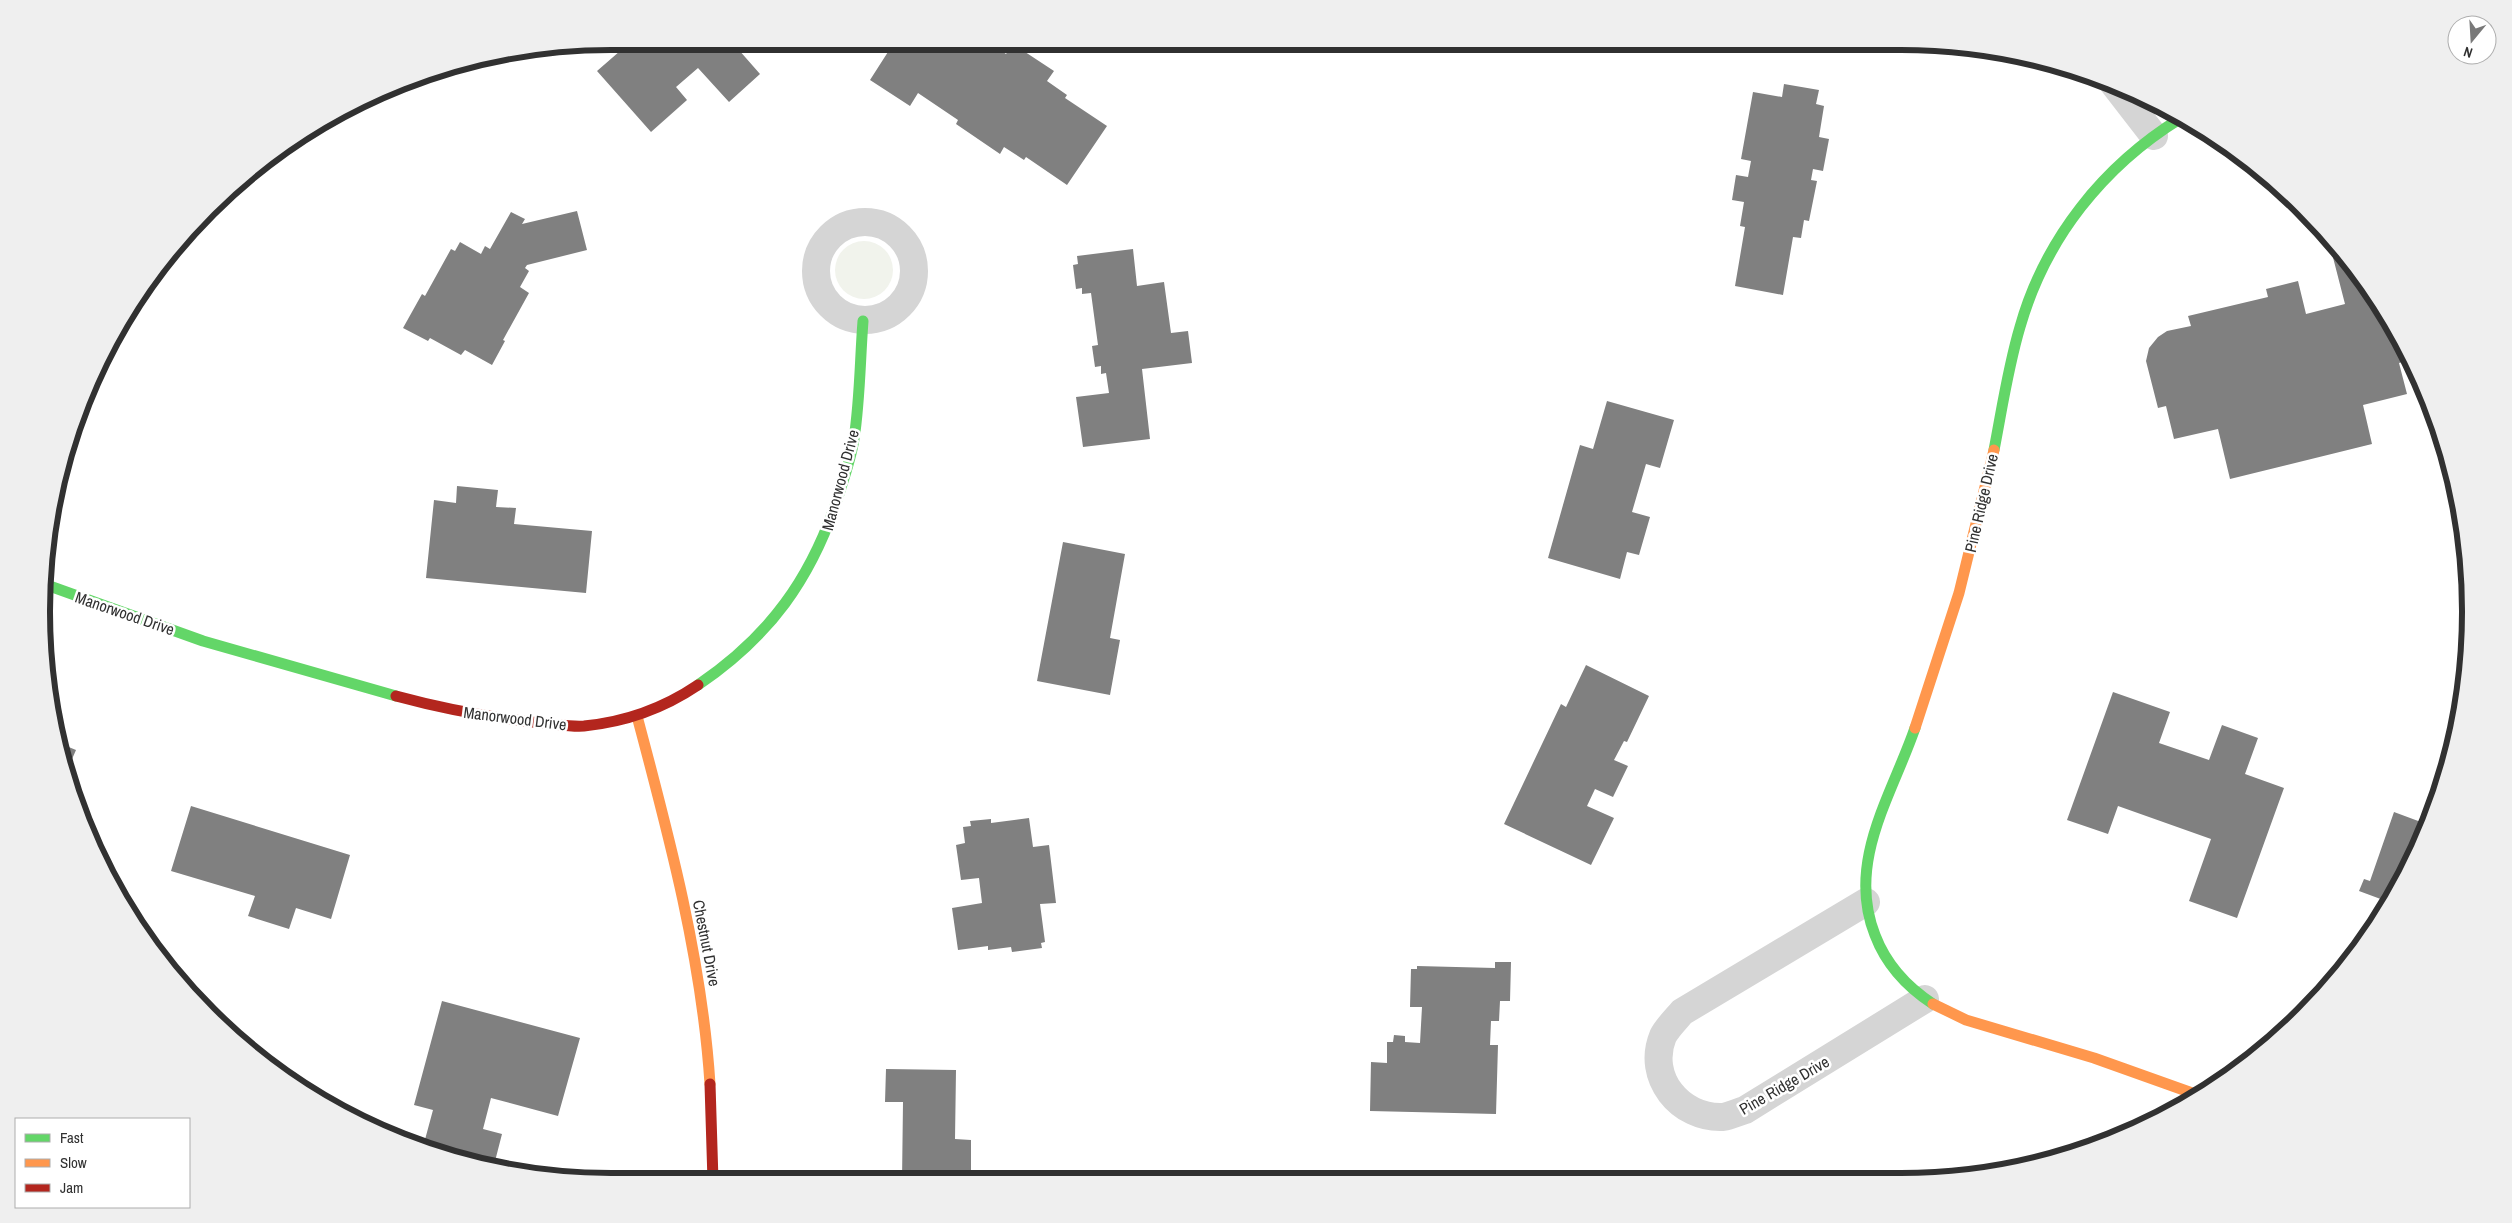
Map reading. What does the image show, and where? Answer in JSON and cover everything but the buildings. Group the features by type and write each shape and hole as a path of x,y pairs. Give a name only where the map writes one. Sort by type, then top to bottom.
{"street":[{"path":"2124,97 2154,136"},
{"name":"Pine Ridge Drive","path":"2175,122 2154,136 2120,164 2081,207 2060,236 2032,290 2014,348 1992,457 1958,594 1914,728 1870,846 1865,874 1869,919 1883,952 1895,971 1925,999 1950,1014 2095,1058 2190,1092"},
{"name":"Manorwood Drive","path":"51,587 131,617 310,673 452,709 509,721 581,726 637,716 671,702 701,684 742,653 784,608 811,567 830,525 855,433 863,321"},
{"name":"Chestnut Drive","path":"637,716 665,823 697,974 708,1042 713,1173"},
{"name":"Pine Ridge Drive","path":"1866,902 1682,1012 1664,1034 1659,1050 1659,1072 1668,1090 1681,1105 1699,1114 1724,1117 1745,1110 1925,999"}],"shaded area":[{"path":"858,241 870,241 885,249 893,264 893,276 885,291 870,299 858,299 843,291 835,276 835,264 843,249"}],"traffic: fast":[{"path":"1994,450 2020,327 2031,295 2061,235 2102,182 2126,159 2175,122"},
{"path":"698,685 724,666 767,626 801,580 815,554 838,497 853,446 858,410 863,321"},
{"path":"51,586 203,641 396,696"},
{"path":"1915,728 1875,829 1866,881 1867,908 1875,935 1891,965 1906,982 1933,1004"}],"traffic: slow":[{"path":"1915,728 1959,593 1994,450"},
{"path":"637,716 672,852 692,944 706,1037 710,1084"},
{"path":"1933,1004 1966,1020 2094,1058 2190,1092"}],"traffic: jam":[{"path":"396,696 486,716 579,726 599,724 644,713 672,701 698,685"},
{"path":"710,1084 713,1173"}]}
